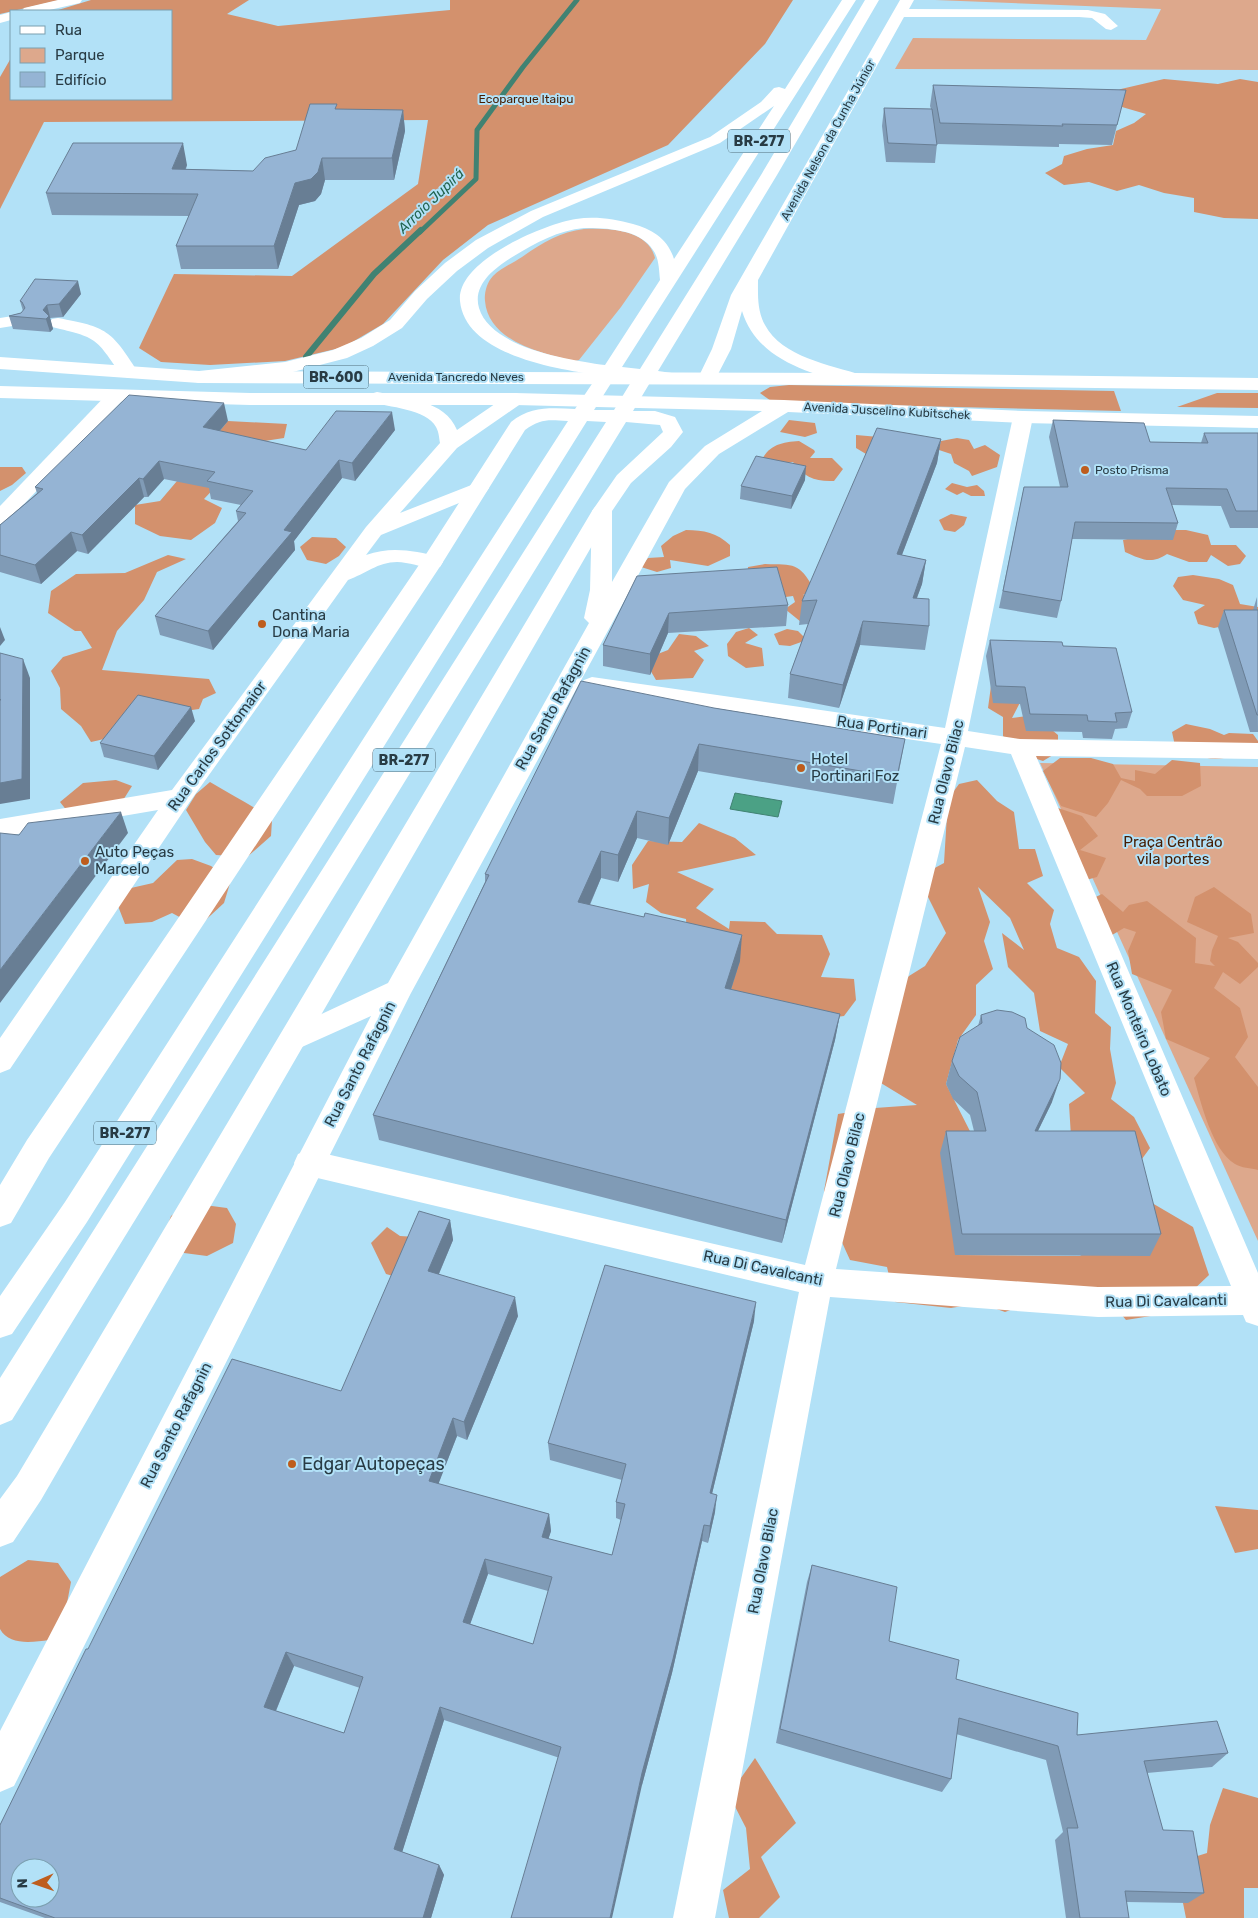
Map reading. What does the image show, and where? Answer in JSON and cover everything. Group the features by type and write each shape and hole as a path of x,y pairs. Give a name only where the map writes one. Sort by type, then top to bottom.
{"main road":[{"path":"33,10 75,0"},
{"name":"BR-277","path":"0,1323 76,1212 252,931 575,424 849,0"},
{"name":"BR-277","path":"0,1410 656,358 769,175 872,0"},
{"path":"903,6 1096,14 1103,17 1110,26"},
{"name":"Avenida Nelson da Cunha Júnior","path":"707,378 717,361 732,310 739,294 749,280 903,6"},
{"path":"199,377 285,368 340,354 368,342 396,324 421,295 439,278 482,244 537,214 714,140 766,105 812,56"},
{"path":"669,281 661,248 645,234 628,227 577,224 559,228 524,243 495,261 475,280 469,291 470,308 476,322 487,333 535,357 672,378"},
{"path":"749,280 750,308 759,330 774,347 788,356 855,379"},
{"path":"0,323 19,320"},
{"path":"58,323 92,329 104,337 113,346 130,372"},
{"path":"0,355 31,365"},
{"name":"Avenida Tancredo Neves","path":"0,363 199,377 672,378"},
{"name":"Avenida Juscelino Kubitschek","path":"672,378 1258,384"},
{"name":"Avenida Tancredo Neves","path":"0,392 250,399 515,399"},
{"path":"0,518 116,396"},
{"path":"377,398 411,406 439,418 446,427 450,444"},
{"name":"Avenida Juscelino Kubitschek","path":"515,399 784,406 1023,417 1258,422"},
{"name":"Rua Carlos Sottomaior","path":"0,1061 180,797 373,531 450,444 515,399"},
{"name":"Rua Santo Rafagnin","path":"0,1772 398,991 676,486 712,450 784,406"},
{"path":"0,1213 38,1149 432,562 518,426 528,418 541,414 655,417 668,421 673,432 664,445 632,471 618,487 602,511 29,1488 0,1529"},
{"name":"Rua Olavo Bilac","path":"694,1918 817,1282 955,738 1023,417"},
{"path":"373,531 479,488"},
{"path":"591,638 601,590 602,511"},
{"path":"339,577 369,561 388,555 410,556 432,562"},
{"name":"Rua Portinari","path":"567,682 1020,747 1258,751"},
{"name":"Rua Monteiro Lobato","path":"1020,747 1256,1304"},
{"path":"0,828 180,797"},
{"path":"293,1040 398,991"},
{"name":"Rua Di Cavalcanti","path":"309,1163 817,1282 1098,1302 1256,1304"}],"green space":[{"path":"0,0 60,0 10,10 10,12 0,14"},
{"name":"Ecoparque Itaipu","path":"91,0 249,0 227,14 278,26 450,10 450,0 793,0 765,44 668,145 488,225 443,260 383,324 344,347 285,361 210,365 161,362 139,348 174,274 292,276 418,184 428,120 44,122 0,209 0,77 10,60 10,100 172,100 172,10 58,10"},
{"path":"935,0 1258,0 1258,70 895,69 913,38 1146,40 1161,9"},
{"path":"1164,79 1218,84 1240,79 1258,82 1258,219 1224,218 1194,212 1194,198 1164,193 1139,185 1117,191 1089,182 1064,185 1045,173 1062,164 1064,156 1087,149 1113,145 1116,131 1134,123 1146,114 1122,107 1104,97 1121,89"},
{"path":"575,230 615,230 636,236 651,248 655,258 621,307 579,360 575,361 547,354 506,336 488,315 485,295 491,278 503,268 552,239"},
{"path":"789,385 1114,391 1121,411 794,403 771,401 760,393 770,387"},
{"path":"1217,393 1258,393 1258,408 1177,407"},
{"path":"789,420 815,423 817,433 805,437 780,432"},
{"path":"228,421 287,424 284,438 258,442 204,499 222,508 215,523 191,540 160,536 135,524 135,505 160,501"},
{"path":"856,435 902,439 939,447 941,441 957,438 969,440 974,449 985,445 1000,455 997,467 972,476 969,471 954,463 951,454 936,449 871,457 856,448"},
{"path":"799,441 814,450 815,452 810,458 832,458 843,469 834,481 821,481 810,478 793,462 783,464 761,462 772,448 787,442"},
{"path":"0,467 22,467 26,473 12,485 0,491"},
{"path":"952,483 967,487 977,485 984,491 985,496 971,496 963,492 957,495 945,489"},
{"path":"951,514 967,517 964,525 955,532 944,530 939,520"},
{"path":"686,530 715,535 730,545 730,556 708,566 670,560 671,568 657,572 641,567 648,558 664,557 661,546 673,536"},
{"path":"1169,530 1186,530 1208,535 1211,545 1236,545 1246,556 1240,564 1228,566 1211,555 1207,562 1189,562 1167,554 1156,559 1146,560 1125,552 1123,540"},
{"path":"312,537 336,538 346,547 339,556 326,564 307,560 300,547"},
{"path":"168,555 186,559 157,572 144,600 117,631 102,670 209,679 216,693 203,699 199,709 171,715 118,735 91,742 81,726 61,709 60,688 51,671 63,657 92,648 81,631 75,631 48,613 51,591 76,574 125,573"},
{"path":"765,564 795,567 800,569 809,580 814,589 803,595 820,599 801,622 785,609 795,602 793,596 778,598 747,583 748,567"},
{"path":"1193,575 1219,579 1233,585 1240,604 1258,607 1258,619 1214,628 1198,624 1194,612 1205,605 1183,600 1173,586 1178,577"},
{"path":"749,628 758,635 745,643 762,648 764,666 746,668 728,656 727,644 736,632"},
{"path":"787,629 798,631 807,640 790,646 779,645 774,634"},
{"path":"679,634 696,636 709,646 694,651 704,660 693,678 656,680 649,668 650,657 668,650"},
{"path":"991,686 1025,693 1012,718 1034,715 1058,735 1058,752 1043,761 1012,751 1003,736 1003,717 988,708"},
{"path":"1186,724 1210,729 1224,735 1229,733 1253,734 1258,741 1258,745 1226,758 1216,759 1196,756 1175,746 1172,732"},
{"path":"1060,758 1091,758 1113,764 1121,778 1135,781 1135,770 1155,774 1172,760 1200,763 1201,786 1182,796 1147,796 1140,789 1121,780 1108,803 1096,817 1061,806 1043,771"},
{"name":"Praça Centrão vila portes","path":"1040,763 1258,767 1258,1241"},
{"path":"116,780 132,786 113,816 79,826 60,802 83,783"},
{"path":"977,780 997,801 1014,812 1019,849 1035,849 1043,876 1027,883 1054,910 1050,924 1057,948 1079,957 1096,981 1095,1013 1111,1027 1110,1049 1116,1083 1111,1099 1134,1117 1150,1148 1136,1167 1071,1137 1069,1104 1085,1093 1059,1067 1068,1044 1040,1031 1034,993 1008,967 1002,933 1024,950 1010,918 978,887 990,922 984,941 993,969 976,985 976,1015 958,1040 946,1084 977,1145 955,1255 1080,1256 1110,1235 1135,1193 1193,1227 1209,1275 1169,1313 1126,1320 1106,1296 1032,1302 1005,1312 980,1303 951,1308 895,1302 887,1267 850,1260 835,1227 824,1191 838,1114 875,1108 917,1105 871,1077 891,993 909,976 925,966 946,933 918,877 944,863 948,799 959,784"},
{"path":"210,782 272,820 271,836 247,857 216,855 205,842 186,810 196,794"},
{"path":"1058,808 1082,816 1098,836 1080,850 1106,858 1097,877 1079,882 1061,873 1077,851 1054,827"},
{"path":"699,823 735,838 756,855 677,872 714,889 696,908 729,929 730,921 765,922 777,934 822,935 830,954 821,977 854,979 856,1000 844,1016 814,1020 835,1040 633,993 687,933 686,919 661,913 646,902 649,884 633,889 632,865 648,841 682,842"},
{"path":"192,859 211,866 231,880 224,903 198,927 172,913 152,922 125,924 118,906 131,888 153,883 177,860"},
{"path":"1214,887 1251,914 1254,933 1228,938 1238,942 1258,963 1258,967 1240,984 1223,972 1214,988 1240,1008 1248,1037 1235,1057 1258,1087 1258,1170 1235,1164 1220,1148 1214,1137 1208,1125 1194,1078 1210,1058 1166,1039 1161,1012 1172,990 1132,974 1128,951 1136,932 1124,928 1107,938 1085,902 1102,894 1123,912 1129,905 1147,901 1196,938 1195,963 1215,966 1210,961 1218,936 1187,922 1195,897"},
{"path":"189,1203 227,1208 236,1224 233,1243 207,1256 184,1253 164,1236 171,1216"},
{"path":"387,1227 400,1236 416,1237 415,1282 386,1274 371,1243"},
{"path":"1215,1506 1258,1510 1258,1549 1235,1553"},
{"path":"28,1560 58,1563 71,1582 64,1619 49,1640 22,1642 9,1638 0,1629 0,1577"},
{"path":"755,1758 796,1823 761,1857 780,1897 759,1918 729,1918 723,1890 750,1869 746,1828 729,1795"},
{"path":"1223,1788 1258,1798 1258,1888 1244,1888 1244,1918 1186,1918 1175,1863 1207,1853 1210,1825"}],"shaded area":[{"path":"735,793 782,801 778,817 730,809"}],"building":[{"path":"933,85 1126,90 1117,125 1062,124 1063,126 940,123"},
{"path":"310,104 337,104 335,109 403,110 392,158 322,158 318,172 311,179 295,183 274,246 176,246 198,194 46,193 73,143 183,143 172,169 253,171 265,158 296,150"},
{"path":"884,108 932,109 937,145 888,143"},
{"path":"35,279 78,281 59,304 47,305 43,310 49,316 46,319 9,316 21,313 25,308 20,301"},
{"path":"129,395 224,403 203,427 306,450 336,411 392,412 352,463 339,460 284,530 292,532 208,631 155,616 246,513 236,511 253,491 207,481 215,472 159,461 143,479 139,478 82,535 71,532 35,565 0,555 0,525 43,489 35,487"},
{"path":"1053,420 1144,423 1150,442 1208,443 1204,433 1258,433 1258,511 1236,511 1227,489 1166,488 1178,523 1075,522 1061,601 1003,591 1024,487 1068,487"},
{"path":"877,428 941,439 897,554 926,560 913,598 929,599 929,626 863,621 843,685 790,674 817,600 802,601"},
{"path":"756,456 806,466 792,496 741,486"},
{"path":"777,567 788,605 669,613 650,654 603,645 637,576"},
{"path":"1224,610 1258,610 1258,715 1257,715"},
{"path":"990,640 1062,642 1063,646 1116,648 1132,712 1115,713 1117,722 1088,721 1087,715 1030,714 1025,687 996,686"},
{"path":"0,653 23,659 22,779 0,783 1,700"},
{"path":"581,681 714,708 905,739 897,777 699,744 669,818 637,811 618,855 601,851 578,902 644,917 645,913 742,935 725,988 840,1014 786,1220 373,1115 489,875 485,874"},
{"path":"138,695 191,707 154,756 100,743"},
{"path":"121,812 0,970 0,833 19,835 28,823"},
{"path":"997,1010 1012,1012 1025,1018 1027,1028 1054,1045 1061,1063 1060,1079 1035,1131 1135,1131 1161,1234 962,1234 946,1131 986,1131 977,1092 959,1076 952,1061 960,1037 982,1023 981,1015"},
{"path":"419,1211 450,1220 428,1271 515,1297 464,1422 453,1418 429,1481 549,1514 542,1537 612,1555 625,1504 616,1502 626,1464 548,1443 605,1265 756,1302 710,1493 717,1495 710,1526 704,1525 673,1659 642,1773 610,1918 511,1918 561,1747 440,1707 394,1849 439,1865 423,1918 55,1918 28,1908 60,1908 60,1858 10,1858 10,1902 0,1898 0,1825 232,1359 341,1391","holes":["485,1559 552,1577 533,1644 463,1622","286,1652 363,1677 344,1733 264,1707"]},
{"path":"812,1565 897,1587 889,1641 959,1660 956,1679 1078,1713 1077,1735 1217,1721 1228,1753 1144,1761 1163,1830 1193,1831 1204,1893 1125,1891 1129,1918 1080,1918 1067,1828 1078,1828 1058,1746 959,1718 951,1779 780,1729"}],"waterway":[{"name":"Arroio Jupirá","path":"420,232 476,179 477,130 523,67 577,0"},
{"name":"Arroio Jupirá","path":"306,357 374,274 421,230"}],"place":[{"name":"Posto Prisma","path":"1085,470"},
{"name":"Cantina Dona Maria","path":"262,624"},
{"name":"Hotel Portinari Foz","path":"801,768"},
{"name":"Auto Peças Marcelo","path":"85,861"},
{"name":"Edgar Autopeças","path":"292,1464"}]}
